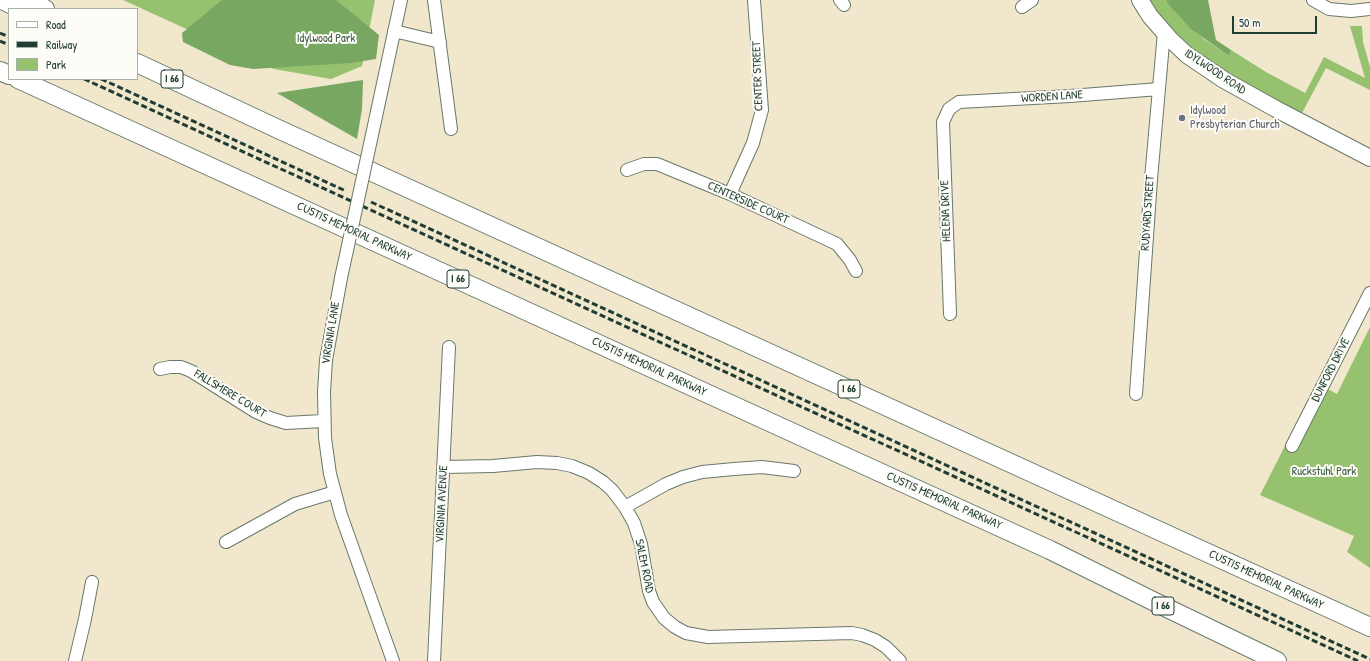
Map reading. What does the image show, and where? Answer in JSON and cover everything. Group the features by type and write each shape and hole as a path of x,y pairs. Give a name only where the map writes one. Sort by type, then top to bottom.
{"highway":[{"path":"2,0 19,8"},
{"path":"28,0 43,8"},
{"path":"138,59 208,95"},
{"name":"CUSTIS MEMORIAL PARKWAY","path":"138,62 335,155 1370,627"},
{"path":"138,66 208,95"},
{"name":"CUSTIS MEMORIAL PARKWAY","path":"20,80 1043,547 1277,661"}],"main road":[{"name":"IDYLWOOD ROAD","path":"1140,0 1164,32 1187,55 1224,80 1370,158"}],"street":[{"name":"VIRGINIA LANE","path":"393,661 371,602 334,492 323,421 326,360 341,278 400,0"},
{"path":"434,0 452,129"},
{"name":"CENTER STREET","path":"730,194 753,143 762,110 754,0"},
{"path":"1022,7 1032,0"},
{"path":"1313,0 1329,9 1350,11 1370,9"},
{"path":"394,31 440,42"},
{"name":"RUDYARD STREET","path":"1136,394 1158,89 1164,32"},
{"name":"WORDEN LANE","path":"949,109 959,102 1070,96 1158,89"},
{"name":"HELENA DRIVE","path":"949,109 943,122 950,314"},
{"name":"CENTERSIDE COURT","path":"627,170 644,164 657,164 730,194 837,244 850,260 856,271"},
{"name":"DUNFORD DRIVE","path":"1292,446 1370,294"},
{"name":"VIRGINIA AVENUE","path":"434,661 450,347"},
{"name":"FALLSMERE COURT","path":"160,370 176,367 191,371 256,412 270,418 286,423 323,421"},
{"name":"SALEM ROAD","path":"444,467 493,466 537,462 564,465 589,474 603,482 612,490 625,507 634,524 641,544 648,591 653,602 664,618 675,627 686,633 708,637 852,633 875,640 886,647 900,661"},
{"path":"625,507 666,484 702,472 762,467 794,471"},
{"path":"226,542 295,504 334,492"},
{"path":"75,661 92,582"}],"green space":[{"name":"Idylwood Park","path":"123,0 375,0 362,66 331,79 274,69"},
{"name":"Idylwood Park","path":"222,0 336,0 379,35 376,59 351,63 253,69 230,65 183,42 182,33"},
{"path":"1149,0 1166,0 1181,18 1204,39 1229,56 1231,50 1266,72 1305,93 1324,57 1365,78 1350,26 1362,26 1363,42 1370,67 1370,90 1326,68 1301,115 1206,60 1172,29"},
{"path":"1166,0 1208,0 1216,40 1231,50 1229,56 1191,29"},
{"path":"363,80 362,109 357,139 277,93"},
{"name":"Ruckstuhl Park","path":"1370,327 1370,568 1347,552 1354,536 1260,495 1317,383 1337,394"}],"railway":[{"path":"0,33 8,37"},
{"path":"0,41 8,45"},
{"path":"86,80 1358,661"},
{"path":"103,80 346,191"},
{"path":"371,202 1370,659"}],"place":[{"name":"Idylwood Presbyterian Church","path":"1182,118"}]}
